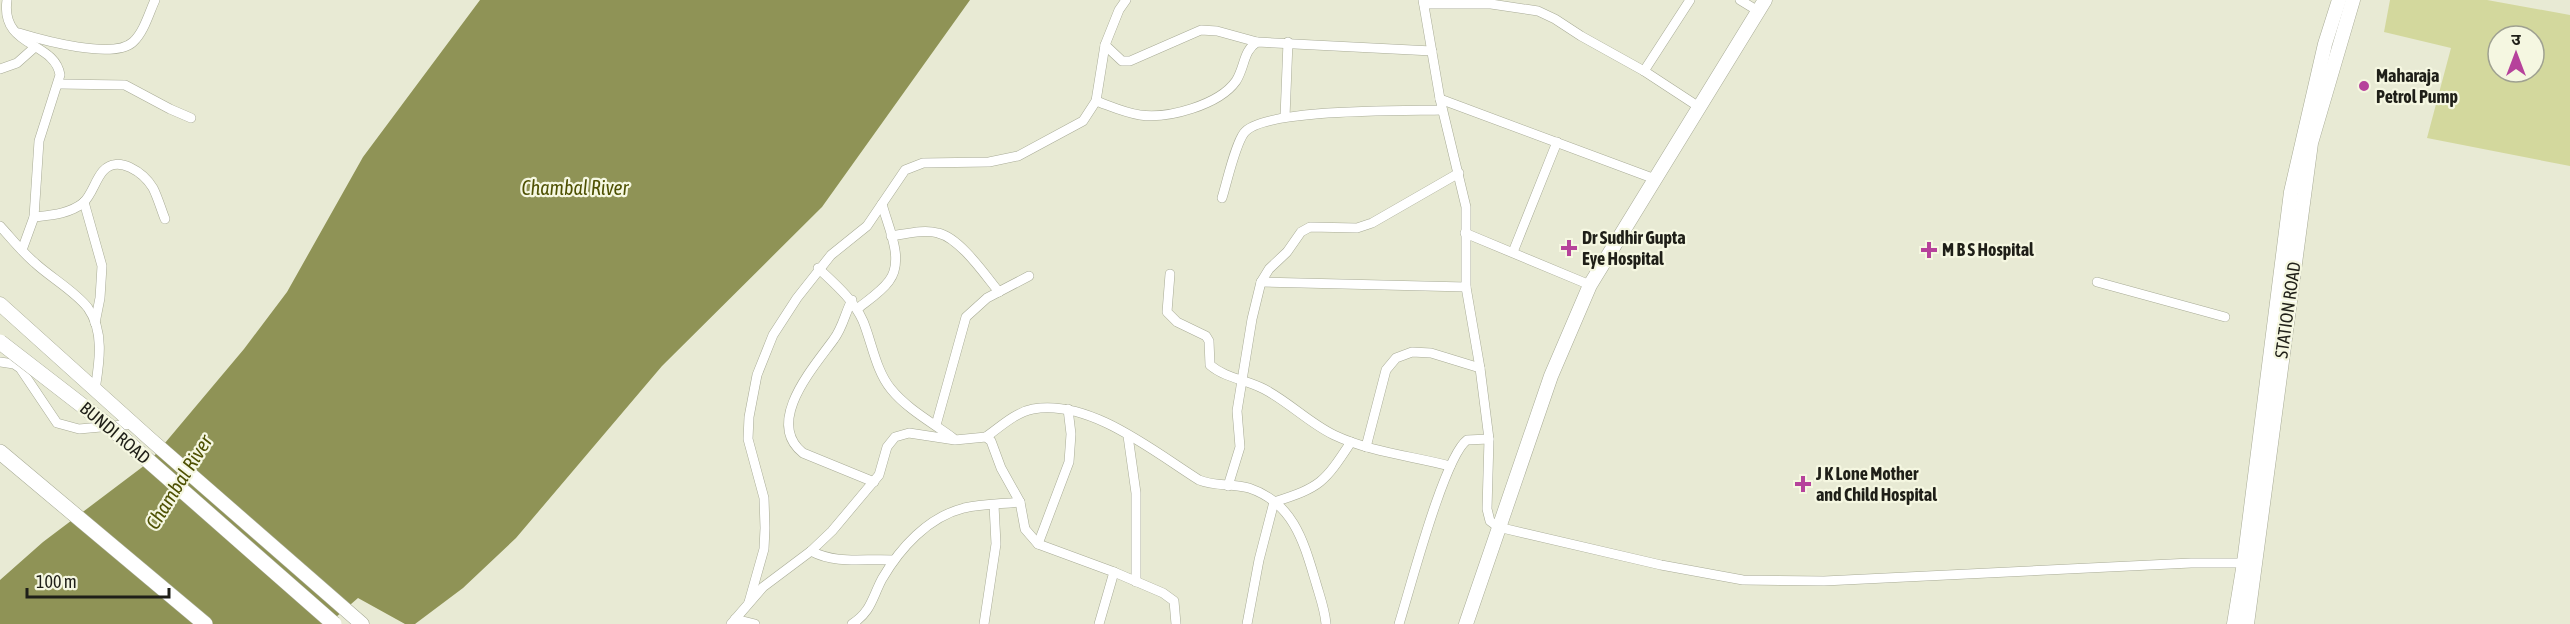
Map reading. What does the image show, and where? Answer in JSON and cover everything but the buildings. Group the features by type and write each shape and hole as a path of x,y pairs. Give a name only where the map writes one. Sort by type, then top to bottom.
{"main road":[{"name":"BUNDI ROAD","path":"0,342 110,427 334,624"},
{"path":"0,452 205,624"}],"street":[{"path":"7,0 4,15 7,24 59,69 59,84 39,141 34,217 22,250"},
{"path":"14,31 82,48 120,48 131,44 138,36 155,0"},
{"path":"748,602 764,549 765,528 764,498 748,439 751,401 757,375 773,335 818,268 867,226 905,170 923,163 989,162 1018,156 1083,121 1096,101 1105,45 1114,19 1126,0"},
{"path":"1538,11 1542,0"},
{"path":"1644,71 1690,0"},
{"path":"1466,624 1551,376 1590,285 1762,5 1740,0"},
{"name":"STATION ROAD","path":"2234,624 2244,563 2291,192 2322,55 2339,0"},
{"name":"STATION ROAD","path":"2247,624 2311,143 2353,0"},
{"path":"1699,107 1644,71 1538,11 1491,4 1424,2 1442,110 1466,207 1466,287 1489,439 1487,508 1490,521 1498,527 1661,565 1743,580 1824,581 2191,563 2244,563"},
{"path":"1105,45 1122,61 1130,62 1201,30 1217,31 1257,42 1432,51"},
{"path":"1096,101 1140,115 1159,116 1192,109 1222,94 1236,80 1249,47 1257,42"},
{"path":"1285,117 1288,42"},
{"path":"0,69 17,63 35,47"},
{"path":"59,84 125,85 160,105 191,118"},
{"path":"1440,99 1656,178"},
{"path":"1222,198 1244,133 1253,125 1285,117 1442,110"},
{"path":"1513,252 1557,142"},
{"path":"34,217 66,212 84,202 101,172 108,166 116,164 137,172 147,180 165,219"},
{"path":"1228,486 1240,447 1238,411 1247,345 1261,282 1269,269 1287,252 1301,232 1310,227 1357,228 1372,223 1459,173"},
{"path":"84,202 102,266 100,298 95,323"},
{"path":"874,483 803,453 794,446 789,437 791,412 802,383 836,337 854,305 888,283 894,274 896,256 882,204"},
{"path":"0,226 22,250 88,308 95,323 100,351 95,390"},
{"path":"891,236 926,232 948,237 965,252 999,292"},
{"path":"1465,233 1590,285"},
{"path":"818,268 854,305 882,374 891,389 906,404 955,440"},
{"path":"1170,274 1167,312 1177,322 1206,336 1209,341 1210,365 1218,372 1244,380 1278,396 1331,434 1366,447 1450,466"},
{"path":"936,425 966,317 981,303 1029,276"},
{"path":"1261,282 1466,287"},
{"path":"2097,282 2225,317"},
{"path":"0,304 150,439 358,620"},
{"path":"1366,447 1383,376 1396,358 1412,352 1431,353 1480,368"},
{"path":"0,363 14,364 20,368 57,423 79,429 134,424"},
{"path":"733,621 763,587 811,551 874,483 879,475 887,447 895,437 909,433 955,440 986,437 1012,418 1031,409 1068,409 1080,411 1128,436 1199,480 1212,485 1249,488 1274,502 1295,524 1303,538 1326,624"},
{"path":"1038,544 1069,462 1071,434 1068,409"},
{"path":"1128,436 1136,493 1136,582"},
{"path":"986,437 991,441 1005,476 1020,502 1025,529 1038,544 1163,593 1174,601 1176,624"},
{"path":"1398,624 1450,466 1462,443 1467,440 1489,439"},
{"path":"1274,502 1307,492 1319,484 1331,472 1351,442"},
{"path":"852,624 863,617 901,550 928,525 965,507 1020,502"},
{"path":"1247,624 1259,560 1274,502"},
{"path":"984,624 996,544 994,505"},
{"path":"811,551 835,561 894,560"},
{"path":"1099,624 1114,572"},
{"path":"733,621 755,624"}],"shaded area":[{"path":"2390,0 2487,0 2570,15 2570,166 2427,138 2451,48 2384,32"}],"water":[{"name":"Chambal River","path":"480,0 970,0 822,207 662,366 516,538 463,588 415,624 405,624 358,598 328,624 0,624 0,580 43,542 149,462 244,349 287,292 363,157"}],"place":[{"name":"Maharaja Petrol Pump","path":"2364,86"},
{"name":"Dr Sudhir Gupta Eye Hospital","path":"1569,248"},
{"name":"M B S Hospital","path":"1929,250"},
{"name":"J K Lone Mother and Child Hospital","path":"1803,484"}]}
